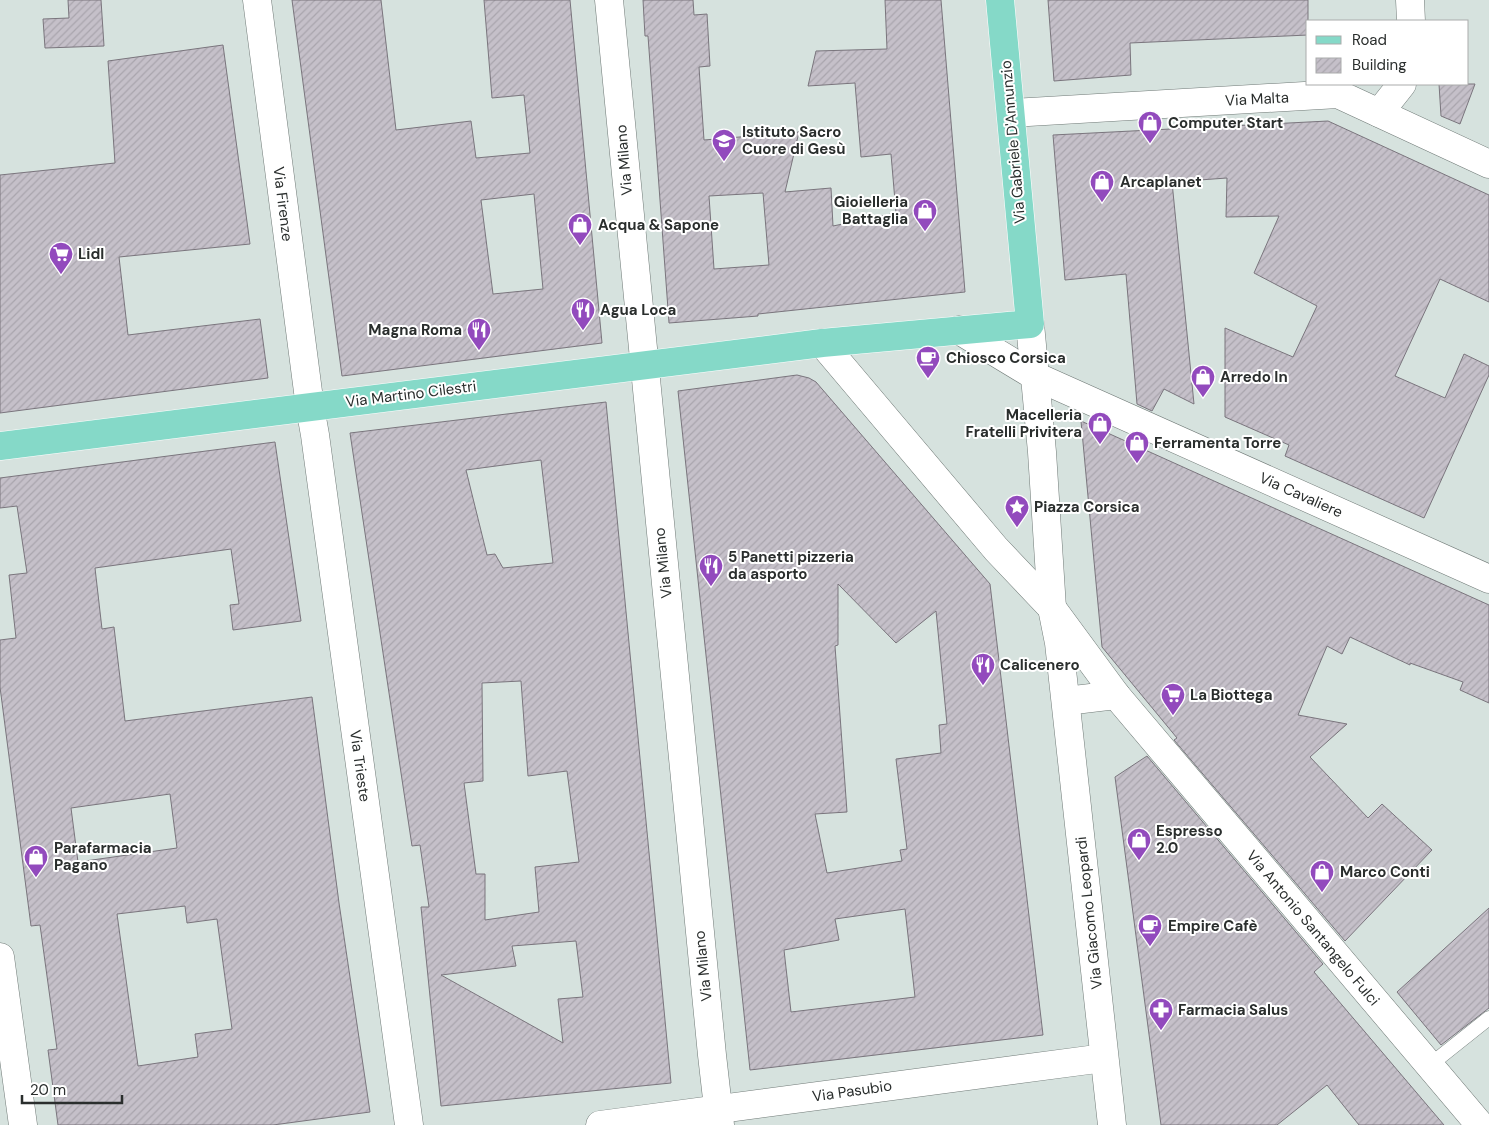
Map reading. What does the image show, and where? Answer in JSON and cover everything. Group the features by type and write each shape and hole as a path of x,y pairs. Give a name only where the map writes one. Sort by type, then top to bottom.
{"main road":[{"name":"Via Gabriele D'Annunzio","path":"1000,0 1030,324"},
{"name":"Via Martino Cilestri","path":"0,446 822,343 1030,324"}],"street":[{"name":"Via Firenze","path":"257,0 310,407"},
{"name":"Via Milano","path":"609,0 719,1117"},
{"path":"1410,0 1411,20"},
{"path":"1379,113 1401,85"},
{"name":"Via Malta","path":"1011,113 1338,94 1489,164"},
{"name":"Via Giacomo Leopardi","path":"1030,324 1052,608 1059,642 1066,701 1112,1125"},
{"name":"Via Cavaliere","path":"958,330 1035,376 1489,579"},
{"name":"Via Antonio Santangelo Fulci","path":"822,343 996,550 1052,608 1116,695 1480,1125"},
{"name":"Via Trieste","path":"310,407 409,1125"},
{"path":"1066,701 1116,695"},
{"path":"0,957 23,1125"},
{"name":"Via Pasubio","path":"600,1125 719,1117 1104,1058"}],"lane":[{"path":"1430,1065 1489,1018"}],"building":[{"path":"68,0 101,0 104,46 45,48 43,19 69,18"},
{"path":"292,0 381,0 396,130 471,121 476,158 530,153 524,95 492,98 484,0 570,0 602,343 342,376","holes":["534,194 543,289 493,294 481,200"]},
{"path":"643,0 693,0 694,15 707,14 710,66 699,67 704,140 799,132 785,192 831,188 833,226 896,213 891,154 861,157 855,83 808,86 816,51 887,49 885,0 941,0 965,292 758,314 758,316 669,323 648,36 645,36","holes":["763,193 769,265 714,269 709,196"]},
{"path":"1048,0 1308,0 1306,35 1130,43 1131,75 1054,81"},
{"path":"223,45 250,244 119,257 128,335 260,319 268,378 0,413 0,175 115,163 108,61"},
{"path":"1475,84 1460,124 1441,116 1439,85"},
{"path":"1328,121 1489,195 1489,302 1440,279 1395,376 1445,398 1464,354 1489,366 1489,375 1424,518 1285,456 1289,445 1225,417 1225,328 1293,357 1317,306 1254,273 1279,216 1226,217 1227,178 1172,182 1194,404 1164,389 1152,411 1137,404 1126,274 1065,280 1053,135"},
{"path":"797,375 816,382 990,584 1043,1035 750,1070 678,391","holes":["838,584 896,643 936,611 947,724 939,725 941,753 896,759 907,849 900,850 902,861 827,873 815,814 847,812 835,646 838,645","905,909 915,997 791,1012 784,950 839,940 835,919"]},
{"path":"606,402 671,1083 441,1106 421,907 429,907 420,845 412,846 350,433","holes":["541,460 553,563 503,568 495,554 487,555 466,470","521,681 528,776 567,771 579,862 535,867 539,912 485,920 485,874 476,874 464,783 483,781 482,683","576,941 583,997 558,999 563,1043 441,975 516,966 512,946"]},
{"path":"1081,421 1489,605 1489,703 1460,690 1463,682 1410,663 1410,665 1350,637 1342,654 1327,646 1298,715 1347,724 1310,757 1368,818 1382,804 1432,850 1345,941 1174,740 1177,738 1102,647"},
{"path":"275,442 301,621 233,630 230,605 239,604 231,549 95,568 102,629 114,627 125,721 312,697 339,903 370,1112 273,1125 58,1125 48,1050 57,1049 40,925 31,926 0,687 0,640 16,638 9,575 27,573 17,506 0,508 0,478","holes":["170,794 177,848 78,862 71,808","185,906 187,923 217,919 232,1029 195,1034 198,1057 138,1066 117,914"]},
{"path":"1147,756 1323,964 1314,972 1444,1125 1359,1125 1327,1085 1277,1125 1161,1125 1115,777"},
{"path":"1489,908 1489,1008 1441,1045 1397,992"}],"place":[{"name":"Computer Start","path":"1150,144"},
{"name":"Istituto Sacro Cuore di Gesù","path":"724,162"},
{"name":"Arcaplanet","path":"1102,203"},
{"name":"Gioielleria Battaglia","path":"925,232"},
{"name":"Acqua & Sapone","path":"580,246"},
{"name":"Lidl","path":"61,275"},
{"name":"Agua Loca","path":"583,331"},
{"name":"Magna Roma","path":"479,351"},
{"name":"Chiosco Corsica","path":"928,379"},
{"name":"Arredo In","path":"1203,398"},
{"name":"Macelleria Fratelli Privitera","path":"1100,445"},
{"name":"Ferramenta Torre","path":"1137,464"},
{"name":"Piazza Corsica","path":"1017,528"},
{"name":"5 Panetti pizzeria da asporto","path":"711,587"},
{"name":"Calicenero","path":"983,686"},
{"name":"La Biottega","path":"1173,716"},
{"name":"Espresso 2.0","path":"1139,861"},
{"name":"Parafarmacia Pagano","path":"36,878"},
{"name":"Marco Conti","path":"1322,893"},
{"name":"Empire Cafè","path":"1150,947"},
{"name":"Farmacia Salus","path":"1161,1031"}]}
